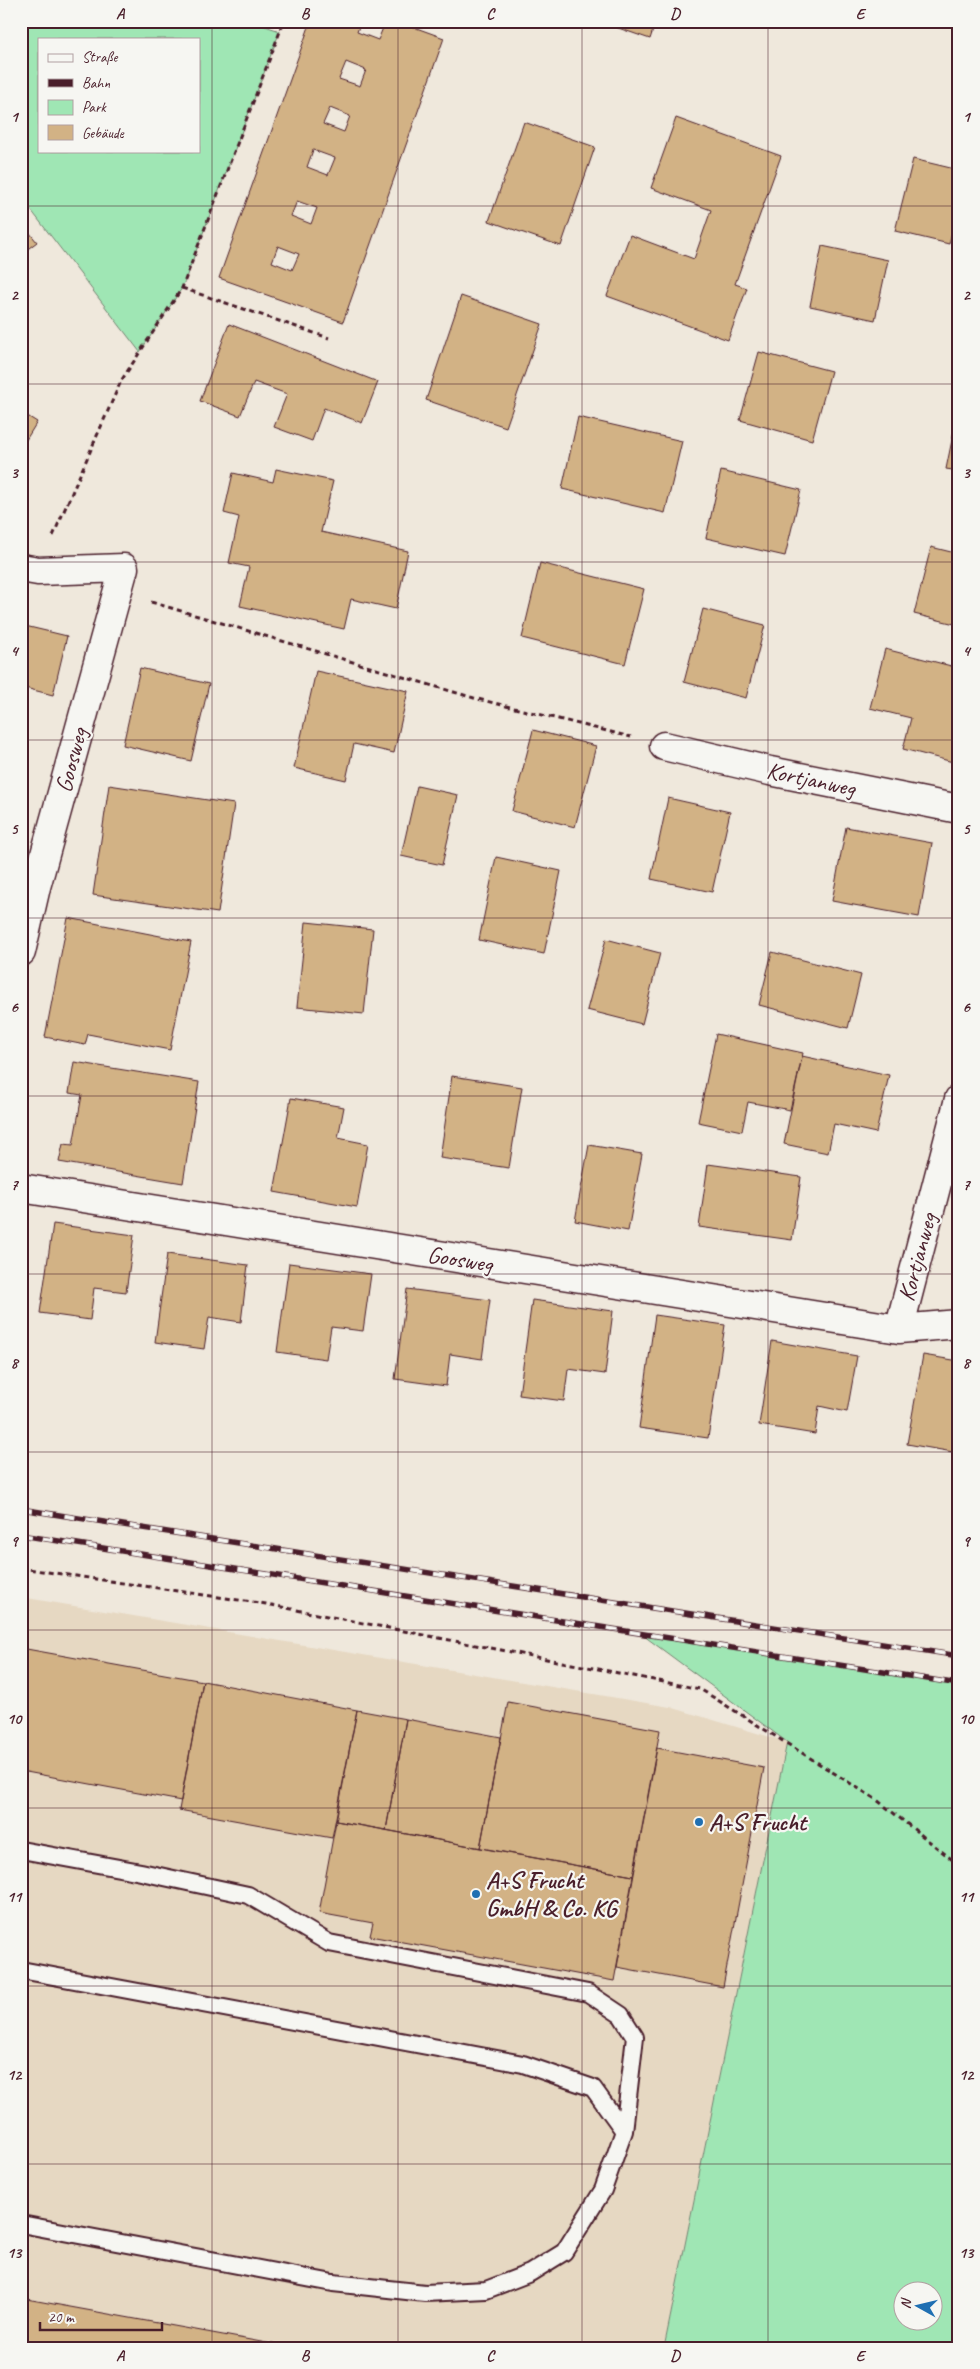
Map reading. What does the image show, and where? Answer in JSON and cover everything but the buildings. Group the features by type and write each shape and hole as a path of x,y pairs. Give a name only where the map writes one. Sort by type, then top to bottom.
{"street":[{"path":"30,570 124,568"},
{"name":"Goosweg","path":"21,952 36,887 124,568"},
{"name":"Kortjanweg","path":"664,746 770,771 959,809"},
{"name":"Kortjanweg","path":"899,1329 959,1098"},
{"name":"Goosweg","path":"21,1188 899,1329 959,1324"}],"lane":[{"path":"21,1850 141,1872 248,1895 329,1943 588,1992 621,2015 635,2038 624,2131 603,2190 564,2252 530,2273 486,2290 425,2293 333,2283 21,2224"},
{"path":"21,1970 523,2064 593,2088 624,2131"}],"path":[{"path":"30,570 121,380 182,288 284,21"},
{"path":"182,288 329,338"},
{"path":"124,568 142,599 474,698 664,746"},
{"path":"21,1568 266,1604 700,1689 877,1800 959,1865"}],"shaded area":[{"path":"21,1597 670,1707 787,1742 664,2348 21,2348"}],"green space":[{"path":"21,21 250,21 280,31 182,288 140,352 21,197"},
{"path":"640,1633 959,1684 959,2348 664,2348 787,1742"}],"railway":[{"path":"21,1509 959,1656"},
{"path":"21,1535 959,1684"}],"place":[{"name":"A+S Frucht","path":"699,1822"},
{"name":"A+S Frucht GmbH & Co. KG","path":"476,1894"}]}
